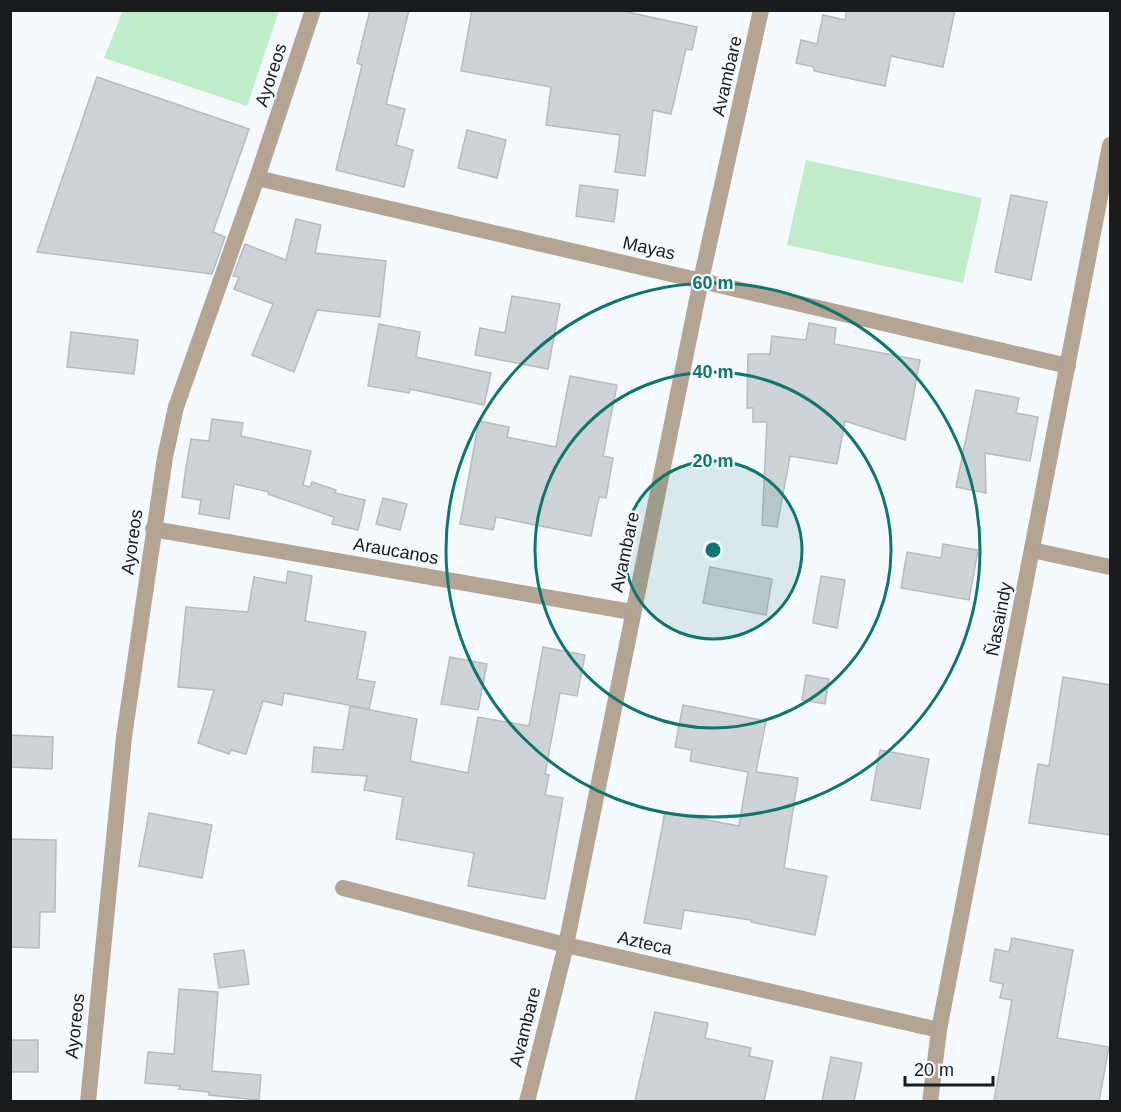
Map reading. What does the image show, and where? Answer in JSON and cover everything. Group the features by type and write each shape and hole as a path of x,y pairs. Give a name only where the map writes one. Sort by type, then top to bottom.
{"street":[{"name":"Ayoreos","path":"87,1101 124,737 153,529 176,407 257,178 312,10"},
{"name":"Avambare","path":"527,1101 566,945 701,280 761,10"},
{"name":"Ñasaindy","path":"930,1101 939,1030 1110,145"},
{"name":"Mayas","path":"257,178 1068,366"},
{"name":"Araucanos","path":"153,529 632,612"},
{"path":"1032,550 1110,567"},
{"name":"Azteca","path":"343,888 566,945 939,1030"}],"green space":[{"path":"123,10 279,11 247,106 104,58"},
{"path":"806,160 982,198 963,283 787,245"}],"building":[{"path":"370,10 409,10 386,104 405,109 396,145 413,150 404,187 336,170 362,65 357,63"},
{"path":"472,10 618,10 697,27 692,50 686,49 671,114 653,110 645,176 615,172 620,135 546,125 551,87 461,71"},
{"path":"847,10 955,10 943,67 891,56 885,86 814,71 814,67 796,63 801,40 817,44 823,15 845,20"},
{"path":"97,77 249,129 213,232 225,237 212,274 37,252"},
{"path":"467,130 506,140 497,178 458,168"},
{"path":"580,185 618,190 614,222 576,216"},
{"path":"1011,195 1047,202 1031,280 995,272"},
{"path":"296,219 321,225 315,253 386,261 380,317 317,310 294,372 252,355 273,304 234,289 239,277 233,276 245,244 286,260"},
{"path":"512,296 560,304 548,369 475,355 480,328 505,333"},
{"path":"809,323 836,328 834,344 920,360 905,440 845,421 837,464 790,456 777,527 762,525 767,422 753,422 753,408 747,408 748,354 770,354 772,336 806,340"},
{"path":"379,324 420,332 416,357 491,373 484,405 410,389 409,393 368,386"},
{"path":"71,332 138,340 134,374 67,367"},
{"path":"570,376 617,385 603,456 613,458 606,498 599,497 591,536 496,517 493,530 460,524 479,421 509,427 507,437 556,447"},
{"path":"976,390 1019,398 1016,413 1038,417 1030,461 985,453 986,493 956,487"},
{"path":"212,419 243,423 241,436 311,451 303,485 310,487 312,482 336,490 335,493 365,500 358,530 332,524 334,517 268,494 269,492 234,484 229,519 199,514 201,500 182,497 186,467 191,439 209,441"},
{"path":"383,498 407,504 400,530 376,524"},
{"path":"943,544 978,550 969,600 901,588 907,552 941,558"},
{"path":"710,567 772,579 766,615 703,603"},
{"path":"288,571 312,576 305,621 366,632 357,679 375,682 369,709 284,693 282,705 263,701 246,754 231,750 229,754 198,743 214,690 178,687 186,607 248,612 254,577 286,583"},
{"path":"821,576 845,580 837,628 813,623"},
{"path":"543,647 585,655 577,696 560,693 545,774 549,775 545,795 563,798 545,899 468,886 474,853 396,839 403,797 364,790 367,776 312,772 314,747 343,750 350,706 417,719 410,761 468,773 478,717 529,726"},
{"path":"450,657 487,664 478,710 441,704"},
{"path":"806,675 829,679 825,704 802,700"},
{"path":"1063,677 1110,685 1110,835 1029,823 1038,764 1049,766"},
{"path":"683,705 766,721 756,772 798,778 784,868 827,876 815,935 751,922 751,920 684,910 681,929 644,923 665,812 739,826 748,772 690,761 692,750 675,747"},
{"path":"10,735 53,737 52,769 10,767"},
{"path":"880,750 929,759 920,809 871,800"},
{"path":"149,813 212,825 202,878 139,866"},
{"path":"10,839 56,840 55,912 40,912 39,948 10,947"},
{"path":"1012,938 1073,950 1057,1038 1109,1047 1099,1101 994,1101 1012,1000 1000,998 1003,984 990,981 995,949 1009,952"},
{"path":"244,950 249,984 219,988 214,954"},
{"path":"179,989 218,992 212,1071 261,1075 259,1100 209,1095 209,1092 179,1089 180,1086 145,1083 148,1052 174,1054"},
{"path":"655,1012 708,1023 705,1038 751,1048 749,1056 773,1061 764,1101 635,1101"},
{"path":"10,1040 38,1040 38,1072 10,1072"},
{"path":"831,1057 862,1063 854,1101 822,1101"}]}
